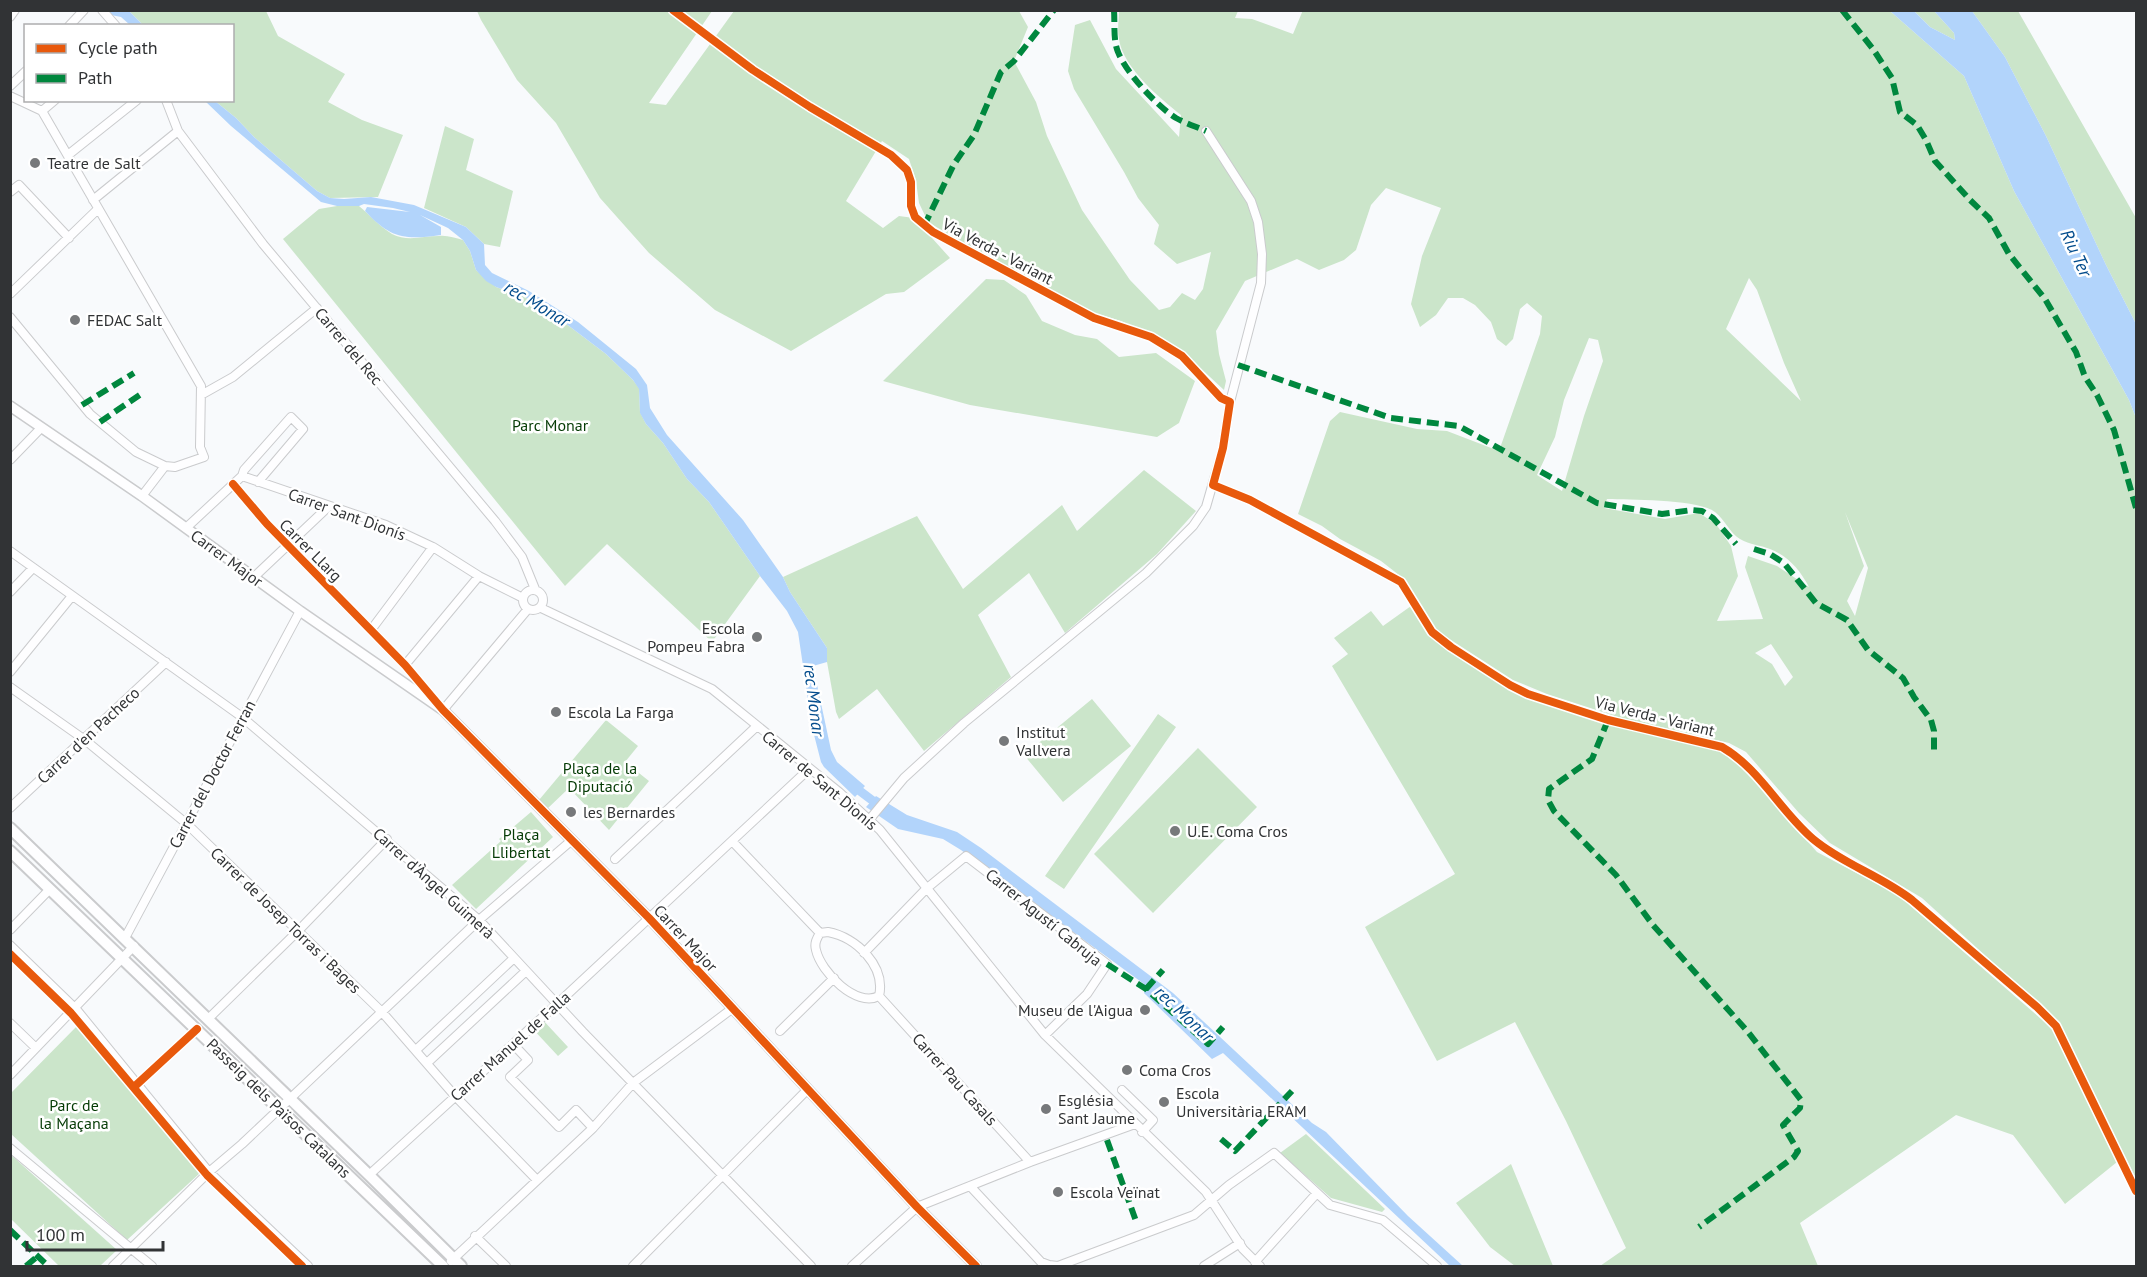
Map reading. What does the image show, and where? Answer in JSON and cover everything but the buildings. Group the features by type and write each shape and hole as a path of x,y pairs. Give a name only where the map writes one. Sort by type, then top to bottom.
{"main road":[{"path":"10,828 369,1174 457,1262"},
{"name":"Passeig dels Països Catalans","path":"10,851 443,1266"}],"street":[{"path":"10,17 15,10"},
{"path":"71,24 84,10"},
{"path":"102,10 114,24"},
{"path":"10,86 24,73"},
{"path":"10,96 42,111 201,386 200,447 204,457 175,467 165,466 136,452 90,414 10,317"},
{"path":"42,111 53,102"},
{"path":"68,155 134,102"},
{"name":"Carrer del Rec","path":"167,102 178,131 263,244 495,520 522,557 535,590"},
{"path":"93,200 178,131"},
{"path":"870,817 904,778 964,723 1146,573 1193,526 1206,507 1223,448 1230,402 1261,284 1262,254 1258,222 1251,201 1206,131"},
{"path":"10,192 18,185 69,238"},
{"path":"10,294 98,209"},
{"path":"201,395 233,377 317,308"},
{"name":"Carrer Major","path":"10,406 142,496 300,611 443,710"},
{"path":"186,528 242,476 244,470 291,417 303,429 258,482"},
{"path":"10,460 41,428"},
{"path":"142,496 165,466"},
{"name":"Carrer Sant Dionís","path":"242,476 386,525 433,547 479,576 523,598"},
{"name":"Carrer Llarg","path":"233,483 255,511 372,631"},
{"path":"254,577 328,507"},
{"path":"372,631 433,547"},
{"name":"Carrer d'Àngel Guimerà","path":"10,551 242,717 479,920 633,1083 812,1266"},
{"path":"10,592 33,568"},
{"path":"405,665 479,576"},
{"path":"535,590 541,593 544,599 541,608 528,609 523,598 527,591 535,590"},
{"path":"10,672 72,596"},
{"name":"Carrer de Sant Dionís","path":"541,608 712,689 870,817 1045,1035 1206,1192 1257,1264"},
{"path":"443,710 528,609"},
{"name":"Carrer del Doctor Ferran","path":"125,938 300,611"},
{"name":"Carrer Major","path":"372,631 405,665 443,710 649,918 917,1207 976,1266"},
{"name":"Carrer d'en Pacheco","path":"11,807 166,662"},
{"name":"Carrer de Josep Torras i Bages","path":"10,687 85,740 187,824 382,1012 455,1096 537,1180"},
{"path":"615,859 757,726"},
{"name":"Carrer Manuel de Falla","path":"369,1174 557,1004 809,769"},
{"path":"208,1018 298,931 387,839"},
{"path":"113,1266 132,1250 209,1172 280,1109 479,920 572,840"},
{"path":"732,841 820,933"},
{"name":"Carrer Agustí Cabruja","path":"926,889 966,856 1107,964 1087,994 1045,1035"},
{"path":"10,930 50,889"},
{"path":"864,953 926,889"},
{"path":"828,932 843,937 864,953 879,976 881,987 879,996 870,999 860,999 834,978 816,952 816,939 820,933 828,932"},
{"path":"10,945 76,1009 209,1172 308,1266"},
{"path":"10,1076 134,946"},
{"path":"416,1050 514,958"},
{"path":"427,1063 526,971"},
{"path":"780,1031 834,978"},
{"name":"Carrer Pau Casals","path":"879,996 1030,1162"},
{"path":"443,1266 457,1262 475,1236 593,1128 633,1083 733,1008"},
{"path":"10,1023 36,1048"},
{"path":"513,1044 528,1060 510,1077 559,1127 576,1110 593,1128"},
{"path":"633,1266 808,1089"},
{"path":"852,1266 917,1207 1030,1162 1139,1128 1153,1120 1122,1090"},
{"path":"10,1148 152,1266"},
{"path":"970,1186 1041,1262 1059,1266 1194,1215 1229,1185 1274,1154 1330,1205 1383,1220 1437,1266"},
{"path":"1257,1264 1317,1193"},
{"path":"475,1236 506,1266"},
{"path":"1203,1266 1240,1243"}],"green space":[{"path":"756,10 1019,11 1028,27 1014,61 1036,102 1047,136 1082,210 1130,280 1159,310 1170,307 1182,293 1195,300 1203,289 1211,252 1177,264 1154,244 1159,225 1138,198 1074,89 1068,71 1075,25 1090,20 1116,69 1179,137 1181,115 1144,82 1127,61 1119,39 1119,11 1238,11 1235,18 1252,19 1293,34 1303,10 1890,11 1964,76 2014,191 2129,400 2136,418 2136,1179 2056,1020 1922,898 1830,843 1799,813 1746,752 1729,743 1618,717 1547,694 1513,680 1437,631 1399,575 1381,561 1298,514 1330,421 1340,412 1417,429 1447,431 1499,451 1540,334 1542,316 1527,303 1520,309 1513,339 1506,346 1497,339 1491,322 1475,305 1463,298 1448,298 1436,315 1420,327 1411,304 1422,256 1441,208 1386,188 1371,205 1356,250 1344,260 1319,270 1297,259 1245,281 1216,331 1226,381 1224,390 1181,350 1121,321 1091,312 983,255 928,222 919,203 916,181 909,159 882,141 846,201 883,228 899,216 914,218 950,258 904,292 886,294 791,351 715,310 649,253 600,198 556,123 517,80 477,11 712,11 649,103 666,105 734,11 754,12","holes":["1749,278 1757,290 1784,363 1801,401 1726,329","1589,338 1598,340 1603,361 1562,491 1537,475 1555,437 1564,400","1607,499 1680,502 1706,508 1719,515 1740,539 1770,549 1788,560 1802,575 1809,587 1777,566 1748,556 1745,567 1763,619 1717,621 1738,576 1731,546 1716,524 1699,513 1665,519 1604,508","1845,512 1868,568 1855,616 1847,601 1864,566","1771,644 1793,677 1785,686 1772,664 1755,653"]},
{"path":"129,11 266,11 278,36 345,74 328,102 362,120 403,135 378,197 330,198 317,191 216,102 234,102 234,24 142,24"},
{"path":"1914,11 1934,11 1954,33 1955,40 1930,27"},
{"path":"1972,11 2018,11 2136,218 2136,324 2046,136 2005,57"},
{"path":"445,126 474,139 466,170 513,191 500,247 484,244 466,227 424,208"},
{"name":"Parc Monar","path":"359,206 383,228 398,236 409,238 445,236 463,240 470,251 476,270 496,287 525,297 569,326 606,354 633,380 639,388 640,412 646,424 663,443 687,479 709,502 760,576 712,642 607,544 565,586 283,239 319,209"},
{"path":"986,279 1004,280 1026,295 1042,321 1075,335 1097,339 1119,357 1156,353 1195,381 1179,423 1157,437 970,405 883,381"},
{"path":"1144,470 1196,511 1157,554 1065,633 1029,573 978,615 1011,677 924,751 877,689 839,719 827,662 827,648 790,592 783,577 917,516 963,589 1062,505 1077,531"},
{"path":"1411,606 1433,638 1525,697 1612,724 1713,747 1739,763 1817,852 1898,895 2055,1031 2117,1162 2065,1204 2013,1135 1956,1115 1800,1223 1818,1266 1600,1266 1626,1248 1566,1121 1515,1022 1437,1061 1365,927 1455,874 1332,666 1348,654 1334,638 1371,611 1383,626"},
{"path":"1092,699 1131,746 1063,802 1024,755"},
{"path":"1158,714 1176,727 1064,889 1045,876"},
{"name":"Plaça de la Diputació","path":"606,720 638,746 625,762 649,781 609,830 569,788 547,809 539,800"},
{"name":"U.E. Coma Cros","path":"1198,748 1257,807 1153,913 1094,854"},
{"name":"Plaça Llibertat","path":"531,812 553,837 476,909 452,885 501,841 499,839"},
{"path":"541,1018 568,1047 558,1056 531,1027"},
{"name":"Parc de la Maçana","path":"77,1026 200,1173 127,1240 11,1134 11,1093"},
{"path":"1306,1134 1385,1209 1382,1212 1331,1198 1280,1153"},
{"name":"Parc de la Maçana","path":"11,1155 117,1250 100,1266 59,1266 11,1219"},
{"path":"1511,1164 1553,1266 1515,1266 1490,1247 1456,1203"}],"water":[{"path":"106,11 129,11 142,24 129,24 121,17 111,15"},
{"name":"Riu Ter","path":"1890,11 1914,11 1930,27 1955,40 1954,33 1934,11 1972,11 2005,57 2046,136 2136,324 2136,418 2129,400 2014,191 1964,76"},
{"path":"206,102 216,102 317,191 330,198 371,197 414,205 466,227 484,244 485,265 492,273 529,291 578,322 636,369 647,385 650,408 667,435 743,520 783,577 790,592 827,648 827,662 813,666 831,750 837,762 865,786 855,797 821,762 812,727 798,632 787,611 709,502 687,479 663,443 646,424 640,413 639,389 633,380 606,354 569,326 525,297 486,281 476,270 470,251 463,240 448,228 420,215 441,227 441,235 408,237 391,232 365,211 367,207 410,212 364,204 337,206 321,202"},
{"path":"876,796 907,815 957,832 1173,993 1312,1123 1326,1132 1408,1216 1463,1266 1450,1266 1223,1053 1212,1059 1144,993 1144,984 961,850 943,839 898,829 866,807"}],"waterway":[{"name":"rec Monar","path":"852,785 881,807"}],"marked path":[{"path":"924,226 954,164 974,135 1001,72 1014,61 1054,10"},
{"path":"1114,10 1116,47 1128,70 1152,98 1169,113 1206,131"},
{"path":"1842,10 1873,49 1892,78 1900,112 1917,125 1935,161 1989,218 2009,254 2045,299 2076,352 2085,377 2097,395 2114,430 2136,508"},
{"path":"1238,365 1391,418 1459,426 1597,503 1662,514 1702,511 1713,518 1736,544"},
{"path":"82,405 134,373"},
{"path":"100,422 141,394"},
{"path":"1754,549 1770,554 1784,563 1816,603 1847,620 1868,650 1903,678 1931,720 1934,731 1934,755"},
{"path":"1608,720 1592,759 1549,789 1548,800 1554,811 1616,875 1653,925 1748,1032 1801,1100 1800,1108 1783,1125 1798,1151 1794,1157 1699,1227"},
{"path":"1107,964 1146,989 1208,1044 1223,1027"},
{"path":"1146,989 1163,970"},
{"path":"1221,1139 1235,1151 1292,1091"},
{"path":"1107,1140 1137,1224"},
{"path":"10,1230 48,1266"},
{"path":"26,1266 38,1256"}],"cycle path":[{"name":"Via Verda - Variant","path":"673,10 753,70 891,155 907,170 911,182 911,206 915,217 933,232 1094,318 1151,337 1182,356 1221,398 1230,402 1223,448 1213,485 1250,500 1401,582 1432,632 1510,685 1528,694 1608,720 1722,747 1735,756 1759,778 1790,816 1813,839 1837,856 1912,900 2056,1026 2136,1191"},
{"path":"233,484 267,524 405,665 443,710 649,918 917,1207 976,1266"},
{"path":"10,954 71,1013 207,1175 302,1266"},
{"path":"134,1087 197,1029"}],"place":[{"name":"Teatre de Salt","path":"35,163"},
{"name":"FEDAC Salt","path":"75,320"},
{"name":"Escola Pompeu Fabra","path":"757,637"},
{"name":"Escola La Farga","path":"556,712"},
{"name":"Institut Vallvera","path":"1004,741"},
{"name":"les Bernardes","path":"571,812"},
{"name":"U.E. Coma Cros","path":"1175,831"},
{"name":"Museu de l'Aigua","path":"1145,1010"},
{"name":"Coma Cros","path":"1127,1070"},
{"name":"Escola Universitària ERAM","path":"1164,1102"},
{"name":"Església Sant Jaume","path":"1046,1109"},
{"name":"Escola Veïnat","path":"1058,1192"}]}
